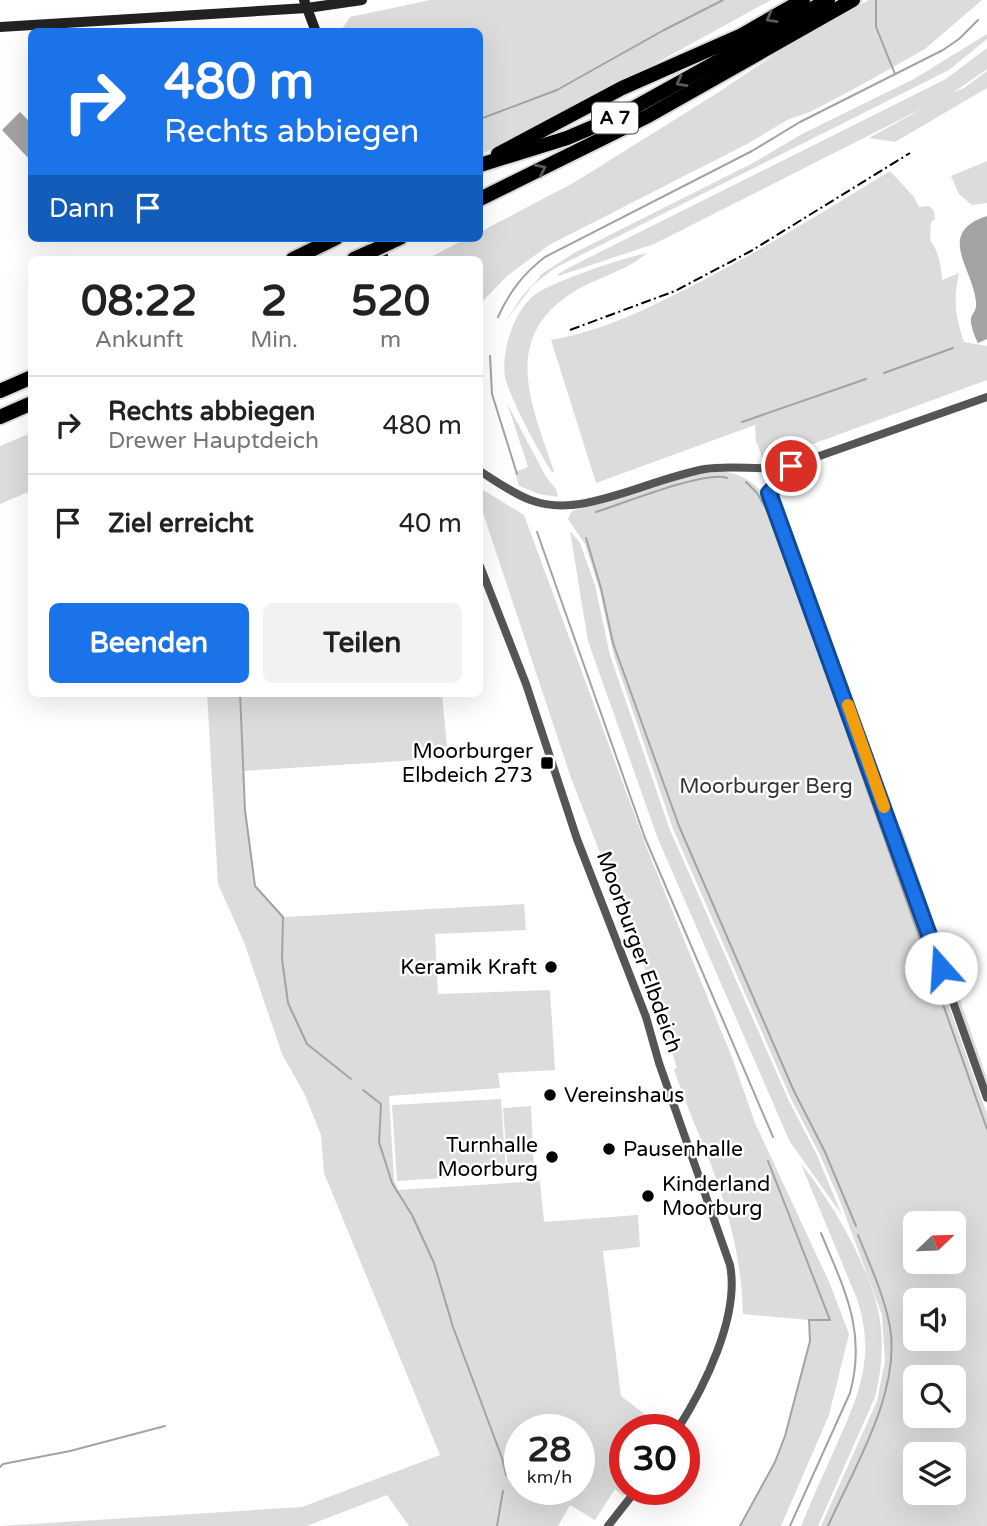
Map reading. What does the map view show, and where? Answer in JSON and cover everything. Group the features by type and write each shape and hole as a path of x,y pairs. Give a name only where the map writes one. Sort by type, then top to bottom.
{"highway":[{"name":"A 7","path":"483,198 648,117 803,0"},
{"name":"A 7","path":"483,163 567,138 620,116 828,0"},
{"name":"A 7","path":"483,162 622,88 741,49 853,0"},
{"path":"299,256 328,242"},
{"path":"361,256 384,246"},
{"path":"0,391 28,379"},
{"path":"0,417 28,405"}],"main road":[{"path":"0,27 362,0"},
{"path":"305,4 314,28"}],"street":[{"path":"483,473 519,496 564,506 587,503 708,469 736,466 784,467 987,397"},
{"path":"784,467 785,477 769,493 987,1098"},
{"path":"483,468 490,477"},
{"name":"Moorburger Elbdeich","path":"483,573 530,697 577,839 646,1017 659,1063 730,1265 731,1295 716,1356 688,1414"},
{"path":"608,1526 624,1505"}],"green space":[{"path":"430,0 771,0 483,153 483,28 343,28 350,17"},
{"path":"869,0 982,0 925,49 810,112 789,119 747,144 549,245 507,276 483,301 483,256 433,256 459,242 483,242 483,230 575,182 792,43"},
{"path":"987,34 987,39 949,70 555,268 533,285 505,322 540,275 574,253 914,79"},
{"path":"987,48 987,69 954,92 987,71 987,88 895,142 869,138 927,106 654,244 558,276 576,264 946,79"},
{"path":"987,161 987,203 972,205 959,194 951,176"},
{"path":"890,171 914,197 919,207 929,206 934,211 930,240 939,259 942,280 959,273 956,308 959,324 964,342 987,346 987,380 764,462 756,441 755,425 596,483 551,340 607,325 678,293 770,244"},
{"path":"647,253 630,265 572,293 549,311 535,331 529,353 528,376 531,399 553,473 512,397 505,377 505,356 514,323 525,304 541,291 587,271"},
{"path":"507,403 558,497 539,494 519,486 515,472 528,467"},
{"path":"28,434 28,492 0,504 0,446"},
{"name":"Moorburger Berg","path":"708,470 730,472 748,480 763,493 774,511 987,1114 987,1526 821,1526 877,1401 885,1361 882,1315 840,1201 792,1101 673,829 614,656 600,592 585,544 568,519 572,511"},
{"path":"483,490 524,515 648,851 733,1060 755,1123 830,1284 849,1334 829,1415 781,1526 740,1526 775,1462 785,1436 810,1341 809,1320 743,1314 738,1261 721,1193 674,1069 677,1068 647,974 571,778 483,513"},
{"path":"570,531 580,543 595,585 610,655 670,830 842,1215 790,1142 658,839 588,641"},
{"path":"207,697 442,697 448,758 243,771 255,886 284,917 524,904 526,930 435,934 438,994 550,990 555,1070 498,1073 500,1088 389,1096 394,1179 398,1190 540,1181 544,1222 638,1215 640,1247 603,1251 621,1396 644,1414 609,1414 609,1498 595,1520 570,1505 558,1526 409,1526 387,1495 307,1526 0,1526 302,1507 440,1455 324,1173 321,1135 305,1095 282,1054 244,942 218,884"},
{"path":"893,827 902,829 987,1079 987,1092"},
{"path":"501,1099 506,1174 397,1181 392,1105"},
{"path":"531,1106 534,1170 508,1172 503,1108"},
{"path":"801,1164 827,1199 852,1242 871,1286 882,1337 875,1397 818,1526 801,1526 858,1392 865,1357 865,1339 857,1299"}],"shaded area":[{"path":"20,112 28,120 28,158 2,130"},
{"path":"987,216 987,339 978,343 971,321 976,302 960,242 963,232 971,223"}],"waterway":[{"path":"483,118 557,90 723,0"},
{"path":"876,0 876,27 895,74"},
{"path":"498,317 518,284 545,257 752,151 800,122 943,50 978,20"},
{"path":"884,373 953,348"},
{"path":"490,356 492,394 517,474"},
{"path":"742,422 866,379"},
{"path":"596,512 683,483 716,477 727,478"},
{"path":"746,482 757,493 771,517 987,1129"},
{"path":"537,532 645,838 773,1137"},
{"path":"586,538 613,643 679,826 793,1089 825,1152 856,1226"},
{"path":"240,697 245,810 255,886 283,917 282,959 288,1003 307,1044 351,1079"},
{"path":"363,1090 381,1104 379,1142 392,1183 412,1215 434,1263 453,1327 504,1466"},
{"path":"740,1526 775,1462 785,1436 810,1341 809,1320 830,1320 768,1161"},
{"path":"790,1526 850,1393 855,1371 856,1350 851,1311 821,1233"},
{"path":"828,1526 873,1429 889,1377 892,1352 884,1303 858,1235"},
{"path":"0,1467 3,1464 70,1451 165,1426"},
{"path":"497,1526 503,1491"}],"railway":[{"path":"570,330 675,291 751,251 910,153"}],"slow traffic":[{"path":"848,705 884,807"}],"place":[{"name":"Moorburger Elbdeich 273","path":"547,763"},
{"name":"Keramik Kraft","path":"551,967"},
{"name":"Vereinshaus","path":"550,1095"},
{"name":"Pausenhalle","path":"609,1149"},
{"name":"Turnhalle Moorburg","path":"552,1157"},
{"name":"Kinderland Moorburg","path":"648,1196"}],"route":[{"path":"791,466 784,467 785,477 769,493 941,968"}]}
